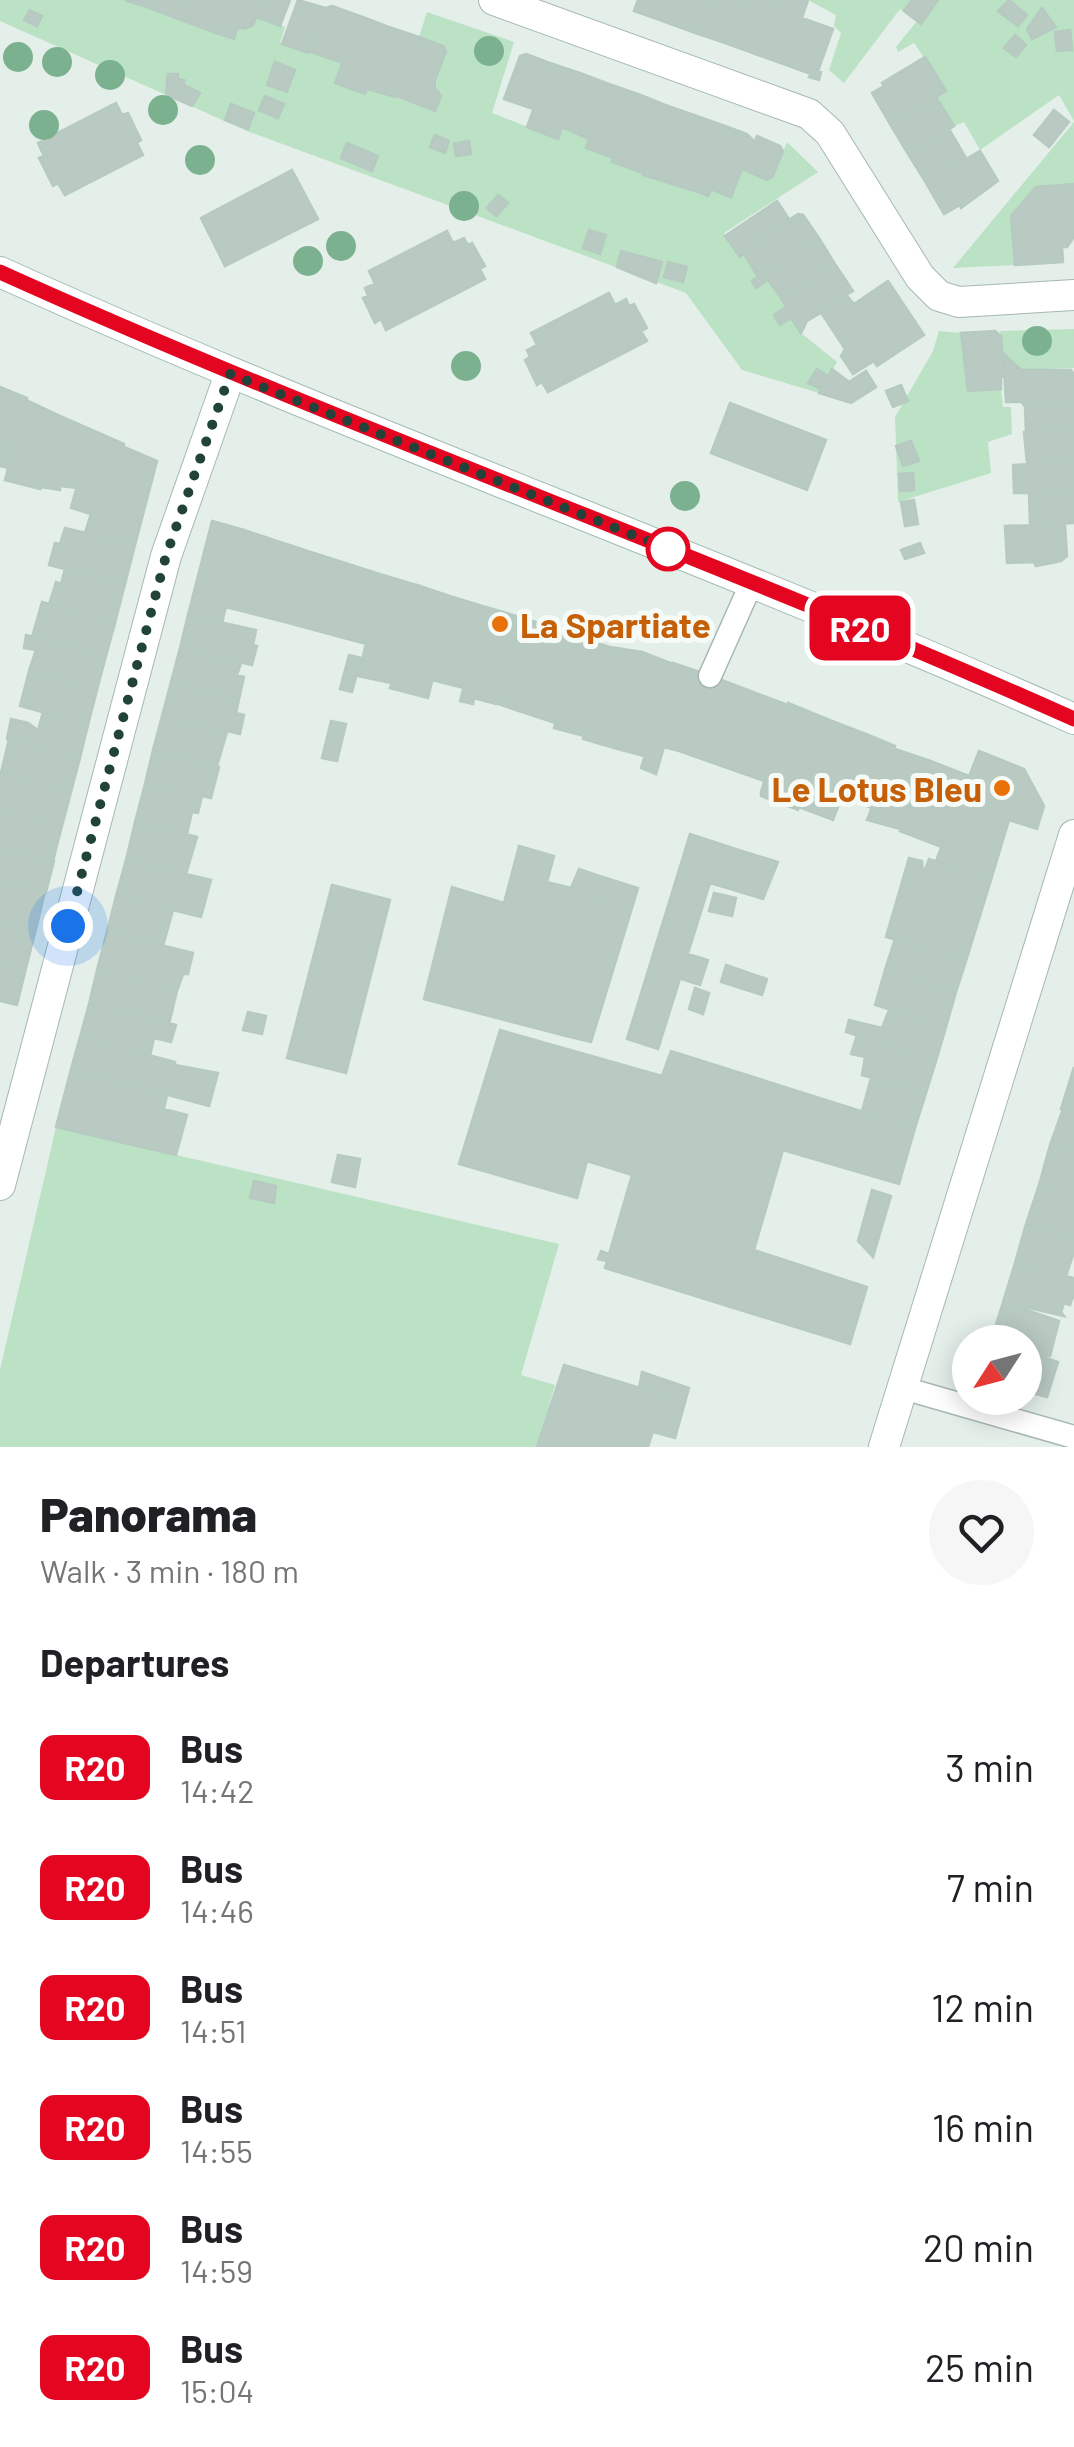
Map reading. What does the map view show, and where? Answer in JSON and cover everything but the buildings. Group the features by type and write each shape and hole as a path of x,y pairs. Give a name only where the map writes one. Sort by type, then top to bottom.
{"street":[{"path":"494,0 810,114 830,133 920,276 940,296 970,303 1074,295"},
{"path":"0,272 230,374 752,582 1074,719"},
{"path":"0,1185 166,556 230,374"},
{"path":"884,1447 1074,835"}],"lane":[{"path":"710,676 752,582"},
{"path":"903,1388 1074,1437"}],"green space":[{"path":"0,0 125,0 233,39 238,27 253,25 256,17 285,27 280,43 343,63 365,94 367,89 397,96 435,111 441,96 437,74 446,51 443,46 419,37 427,12 514,42 492,113 557,138 562,127 589,139 586,148 613,158 613,163 707,196 711,189 731,197 742,169 767,180 773,176 787,142 818,172 724,233 758,277 752,281 768,280 786,307 774,315 780,325 791,318 801,333 837,362 819,393 742,370 686,293 247,131 0,21"},
{"path":"808,0 1074,0 1074,121 1059,95 980,150 964,122 954,126 936,97 946,90 914,43 898,52 896,47 917,21 900,9 844,83 829,70 841,33 834,26 836,15"},
{"path":"1074,122 1074,184 1036,187 1011,216 1015,265 953,268"},
{"path":"1074,329 1074,368 1021,370 1003,353 1000,331"},
{"path":"939,331 961,333 968,390 1001,389 1003,407 1011,407 1012,434 988,442 991,473 898,502 895,417 933,351"},
{"path":"56,1127 559,1244 521,1375 555,1385 537,1447 0,1447 0,1370"}],"bus line":[{"name":"R20","path":"0,272 230,374 752,582 1074,719"}],"place":[{"name":"La Spartiate","path":"500,624"},
{"name":"Le Lotus Bleu","path":"1002,788"}],"route":[{"path":"68,926 166,556 230,374 668,549"}]}
